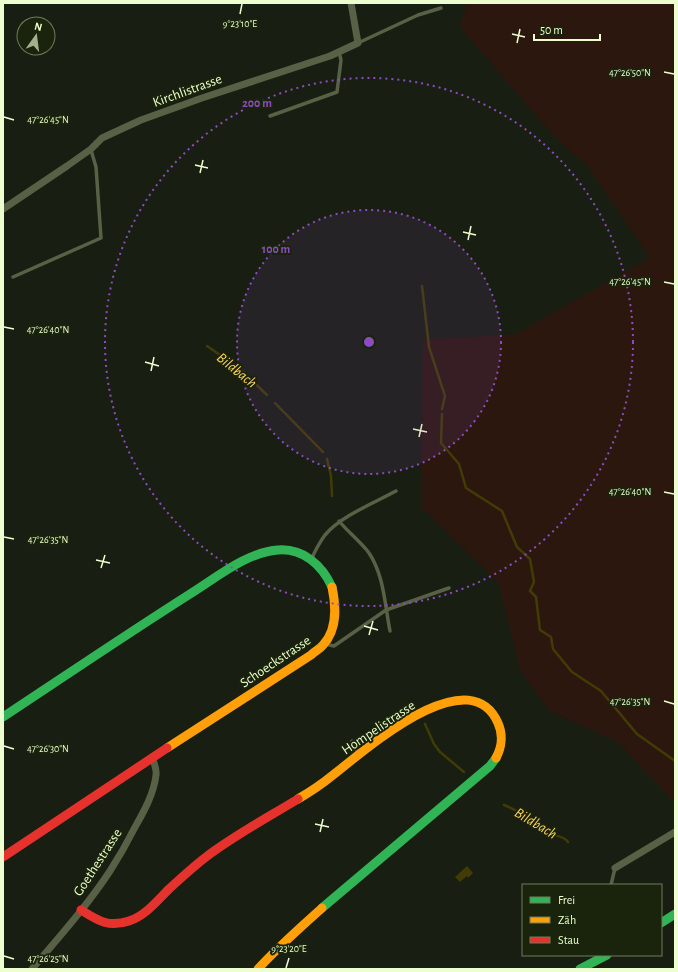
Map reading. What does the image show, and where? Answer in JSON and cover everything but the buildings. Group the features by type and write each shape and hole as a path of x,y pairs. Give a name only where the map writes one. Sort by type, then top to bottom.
{"street":[{"path":"351,3 358,43"},
{"name":"Kirchlistrasse","path":"3,209 91,149 102,138 141,120 339,52 358,43"},
{"name":"Schoeckstrasse","path":"3,717 139,626 252,556 278,550 288,550 298,553 311,560 324,571 333,587 336,603 332,627 324,644 311,655 152,757 3,857"},
{"name":"Hompelistrasse","path":"81,910 96,920 108,923 122,923 135,919 146,911 186,873 214,851 305,795 397,727 444,702 455,699 467,698 484,705 499,723 502,734 497,757 490,766 290,936 258,969"},
{"name":"Goethestrasse","path":"32,969 81,910 110,871 139,820 150,798 156,774 152,757"},
{"path":"615,868 675,832"},
{"path":"662,922 675,914"},
{"path":"580,969 605,956"}],"lane":[{"path":"358,43 418,15 441,8"},
{"path":"270,116 337,92 341,60 339,52"},
{"path":"13,277 101,238 96,167 91,149"},
{"path":"311,560 317,546 325,535 340,522 396,491"},
{"path":"340,522 368,552 374,562 382,586 390,631"},
{"path":"324,644 334,646 386,610 449,588"},
{"path":"352,741 360,755"},
{"path":"611,884 615,868"}],"shaded area":[{"path":"467,3 675,3 675,803 618,742 550,711 521,672 498,582 421,507 423,340 516,334 650,258 588,166 556,138 460,27"},
{"path":"467,866 473,873 468,878 467,876 460,882 455,877"}],"waterway":[{"path":"422,286 429,347 445,396 442,409"},
{"name":"Bildbach","path":"207,346 239,368 267,395"},
{"name":"Bildbach","path":"275,403 323,452"},
{"path":"442,414 441,443 459,464 466,488 502,511 517,547 530,559 534,582 530,591 536,597 540,630 551,637 553,649 572,672 601,691 637,734 675,761"},
{"name":"Bildbach","path":"327,459 331,476 332,496"},
{"name":"Bildbach","path":"425,724 434,744 440,752 464,772"},
{"name":"Bildbach","path":"504,805 517,811 540,827 565,839 568,842"}],"traffic: fast":[{"path":"3,717 221,574 255,555 278,550 296,552 317,565 328,579 332,587"},
{"path":"322,908 490,766 496,758"},
{"path":"662,922 675,914"},
{"path":"580,969 605,956"}],"traffic: slow":[{"path":"167,748 311,655 322,646 328,639 335,617 332,587"},
{"path":"298,799 325,782 368,747 391,731 416,715 441,704 464,700 484,705 498,723 501,732 501,745 496,758"},
{"path":"258,969 281,945 322,908"}],"traffic: jam":[{"path":"3,857 167,748"},
{"path":"81,910 103,922 115,924 135,919 150,908 206,857 240,834 298,799"}]}
